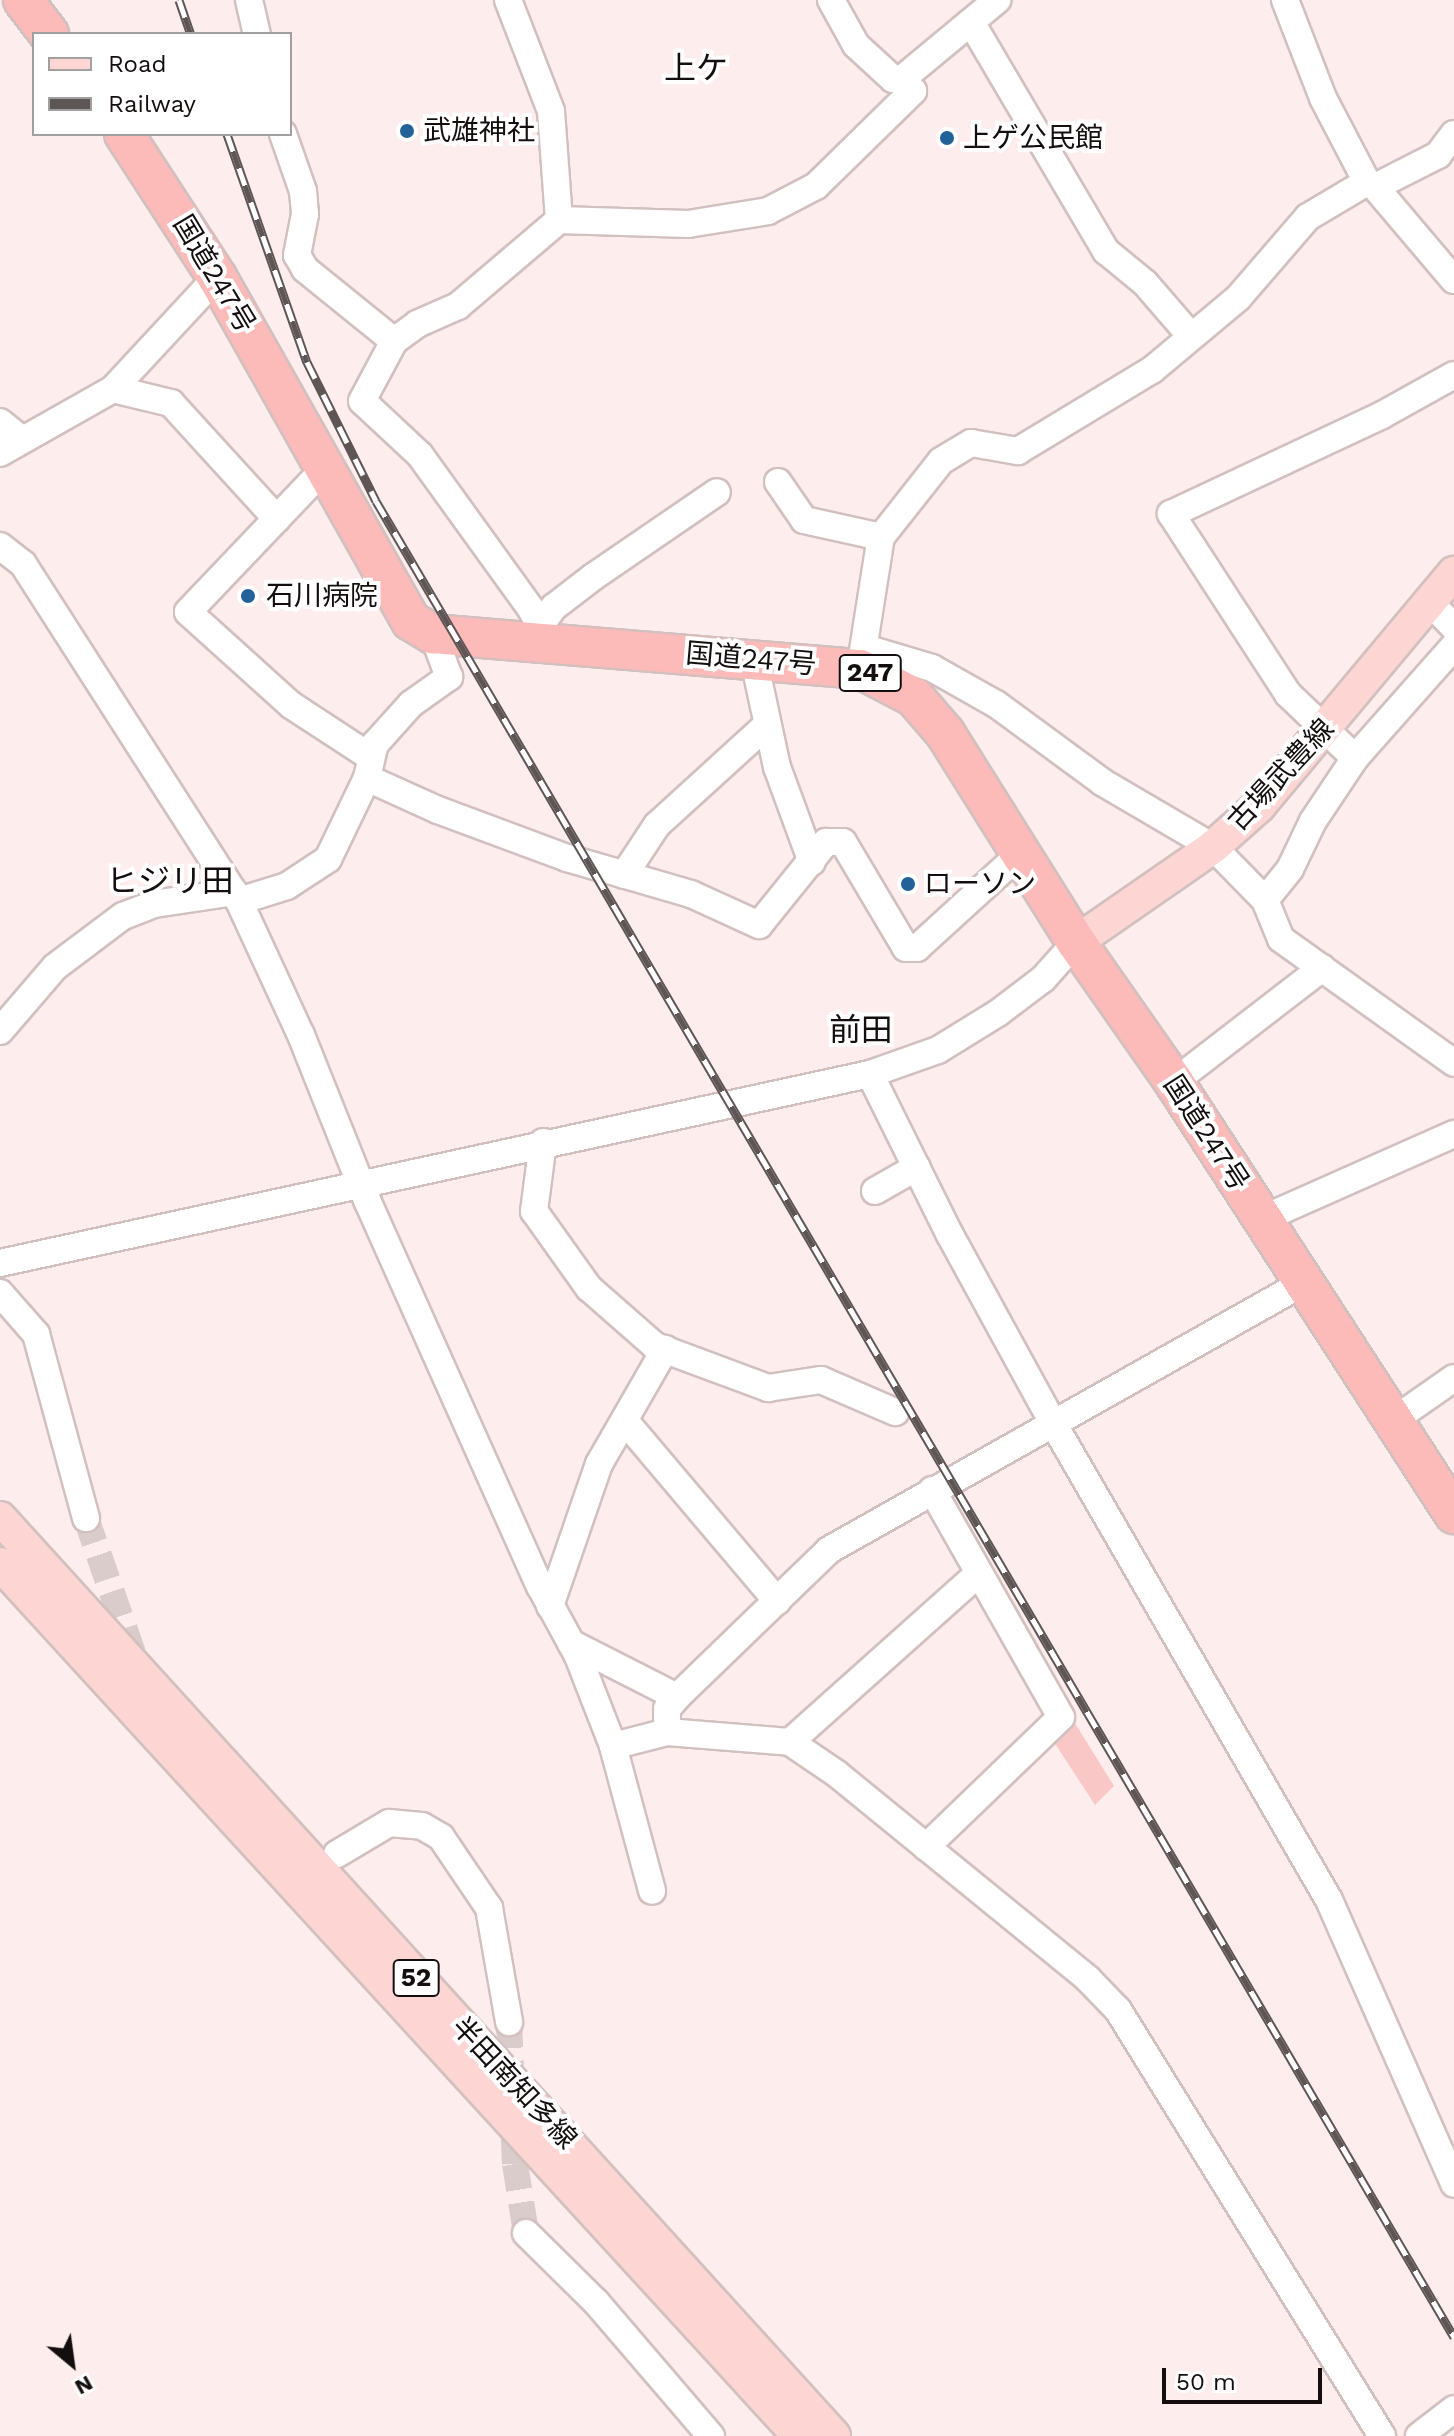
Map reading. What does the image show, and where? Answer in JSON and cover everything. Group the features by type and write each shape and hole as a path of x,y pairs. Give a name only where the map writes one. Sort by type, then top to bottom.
{"highway":[{"path":"23,0 47,32"},
{"name":"国道247号","path":"125,136 217,277 411,621 433,634 539,633 754,660 863,659 914,697 945,733 1076,942 1174,1082 1454,1514"}],"main road":[{"name":"古場武豊線","path":"1076,942 1213,847 1259,806 1454,573"},
{"name":"半田南知多線","path":"0,1518 834,2436"},
{"name":"半田南知多線","path":"0,1564 799,2436"}],"street":[{"path":"249,0 257,32"},
{"path":"508,0 551,111 559,220"},
{"path":"831,0 856,45 893,79 902,79 997,0"},
{"path":"1285,0 1323,98 1371,185 1454,280"},
{"path":"971,22 1106,251 1145,283 1190,335"},
{"path":"717,492 583,584 554,607 539,633 420,455 362,401 394,341 417,324 458,306 559,220 650,227 768,211 816,186 874,134 913,91 902,79"},
{"path":"1453,1060 1281,939 1265,900 1213,847 1102,782 996,704 932,668 863,659 881,537 941,461 971,443 1018,451 1152,370 1190,335 1238,298 1308,217 1438,155 1454,134"},
{"path":"284,136 303,191 305,214 297,255 305,269 394,341"},
{"path":"7,437 113,389 217,277"},
{"path":"1355,758 1323,732 1288,694 1171,514 1382,415 1454,375"},
{"path":"113,389 171,403 277,519"},
{"path":"326,467 188,612 291,705 368,767 438,810 624,875 691,894 759,925 826,842 843,842 906,948 917,948 1022,852"},
{"path":"778,482 804,520 881,537"},
{"path":"0,546 23,564 237,896 550,1606 571,1643 613,1746 652,1891"},
{"path":"1429,602 1454,627"},
{"path":"0,1031 55,967 123,916 154,904 237,896 287,886 328,859 368,767 397,717 449,677 433,634"},
{"path":"1265,900 1290,869 1313,821 1355,758 1454,646"},
{"path":"754,660 767,725 812,862"},
{"path":"624,875 657,825 767,725"},
{"path":"0,1263 361,1181 870,1074 938,1050 998,1013 1043,979 1076,942"},
{"path":"1174,1082 1322,968"},
{"path":"870,1074 1053,1423 1329,1900 1454,2184"},
{"path":"1262,1219 1454,1134"},
{"path":"543,1142 532,1197 551,1241 589,1288 665,1349 768,1388 821,1380 895,1412"},
{"path":"875,1191 917,1167"},
{"path":"667,1732 667,1709 677,1697 829,1550 1303,1283"},
{"path":"0,1293 36,1334 86,1518"},
{"path":"550,1606 599,1464 665,1349"},
{"path":"1394,1420 1454,1378"},
{"path":"625,1421 777,1601"},
{"path":"926,1847 1061,1717 932,1490"},
{"path":"790,1742 978,1574"},
{"path":"571,1643 677,1697"},
{"path":"613,1746 667,1732 790,1742 926,1847 1118,2010 1382,2436"},
{"path":"337,1854 389,1823 405,1822 441,1837 489,1908 509,2022"},
{"path":"526,2233 596,2302 711,2436"},
{"path":"1419,2436 1454,2409"}],"shaded area":[{"path":"1073,1720 1114,1786 1095,1805 1052,1739"}],"tunnel":[{"path":"86,1518 138,1667"},
{"path":"509,2022 515,2164 526,2233"}],"railway":[{"path":"179,0 190,32"},
{"path":"228,136 307,362 376,501 1454,2337"}],"place":[{"name":"武雄神社","path":"407,131"},
{"name":"上ゲ公民館","path":"947,138"},
{"name":"石川病院","path":"248,596"},
{"name":"ローソン","path":"908,884"}],"district":[{"name":"上ケ","path":"696,68"},
{"name":"ヒジリ田","path":"170,881"},
{"name":"前田","path":"861,1030"}]}
